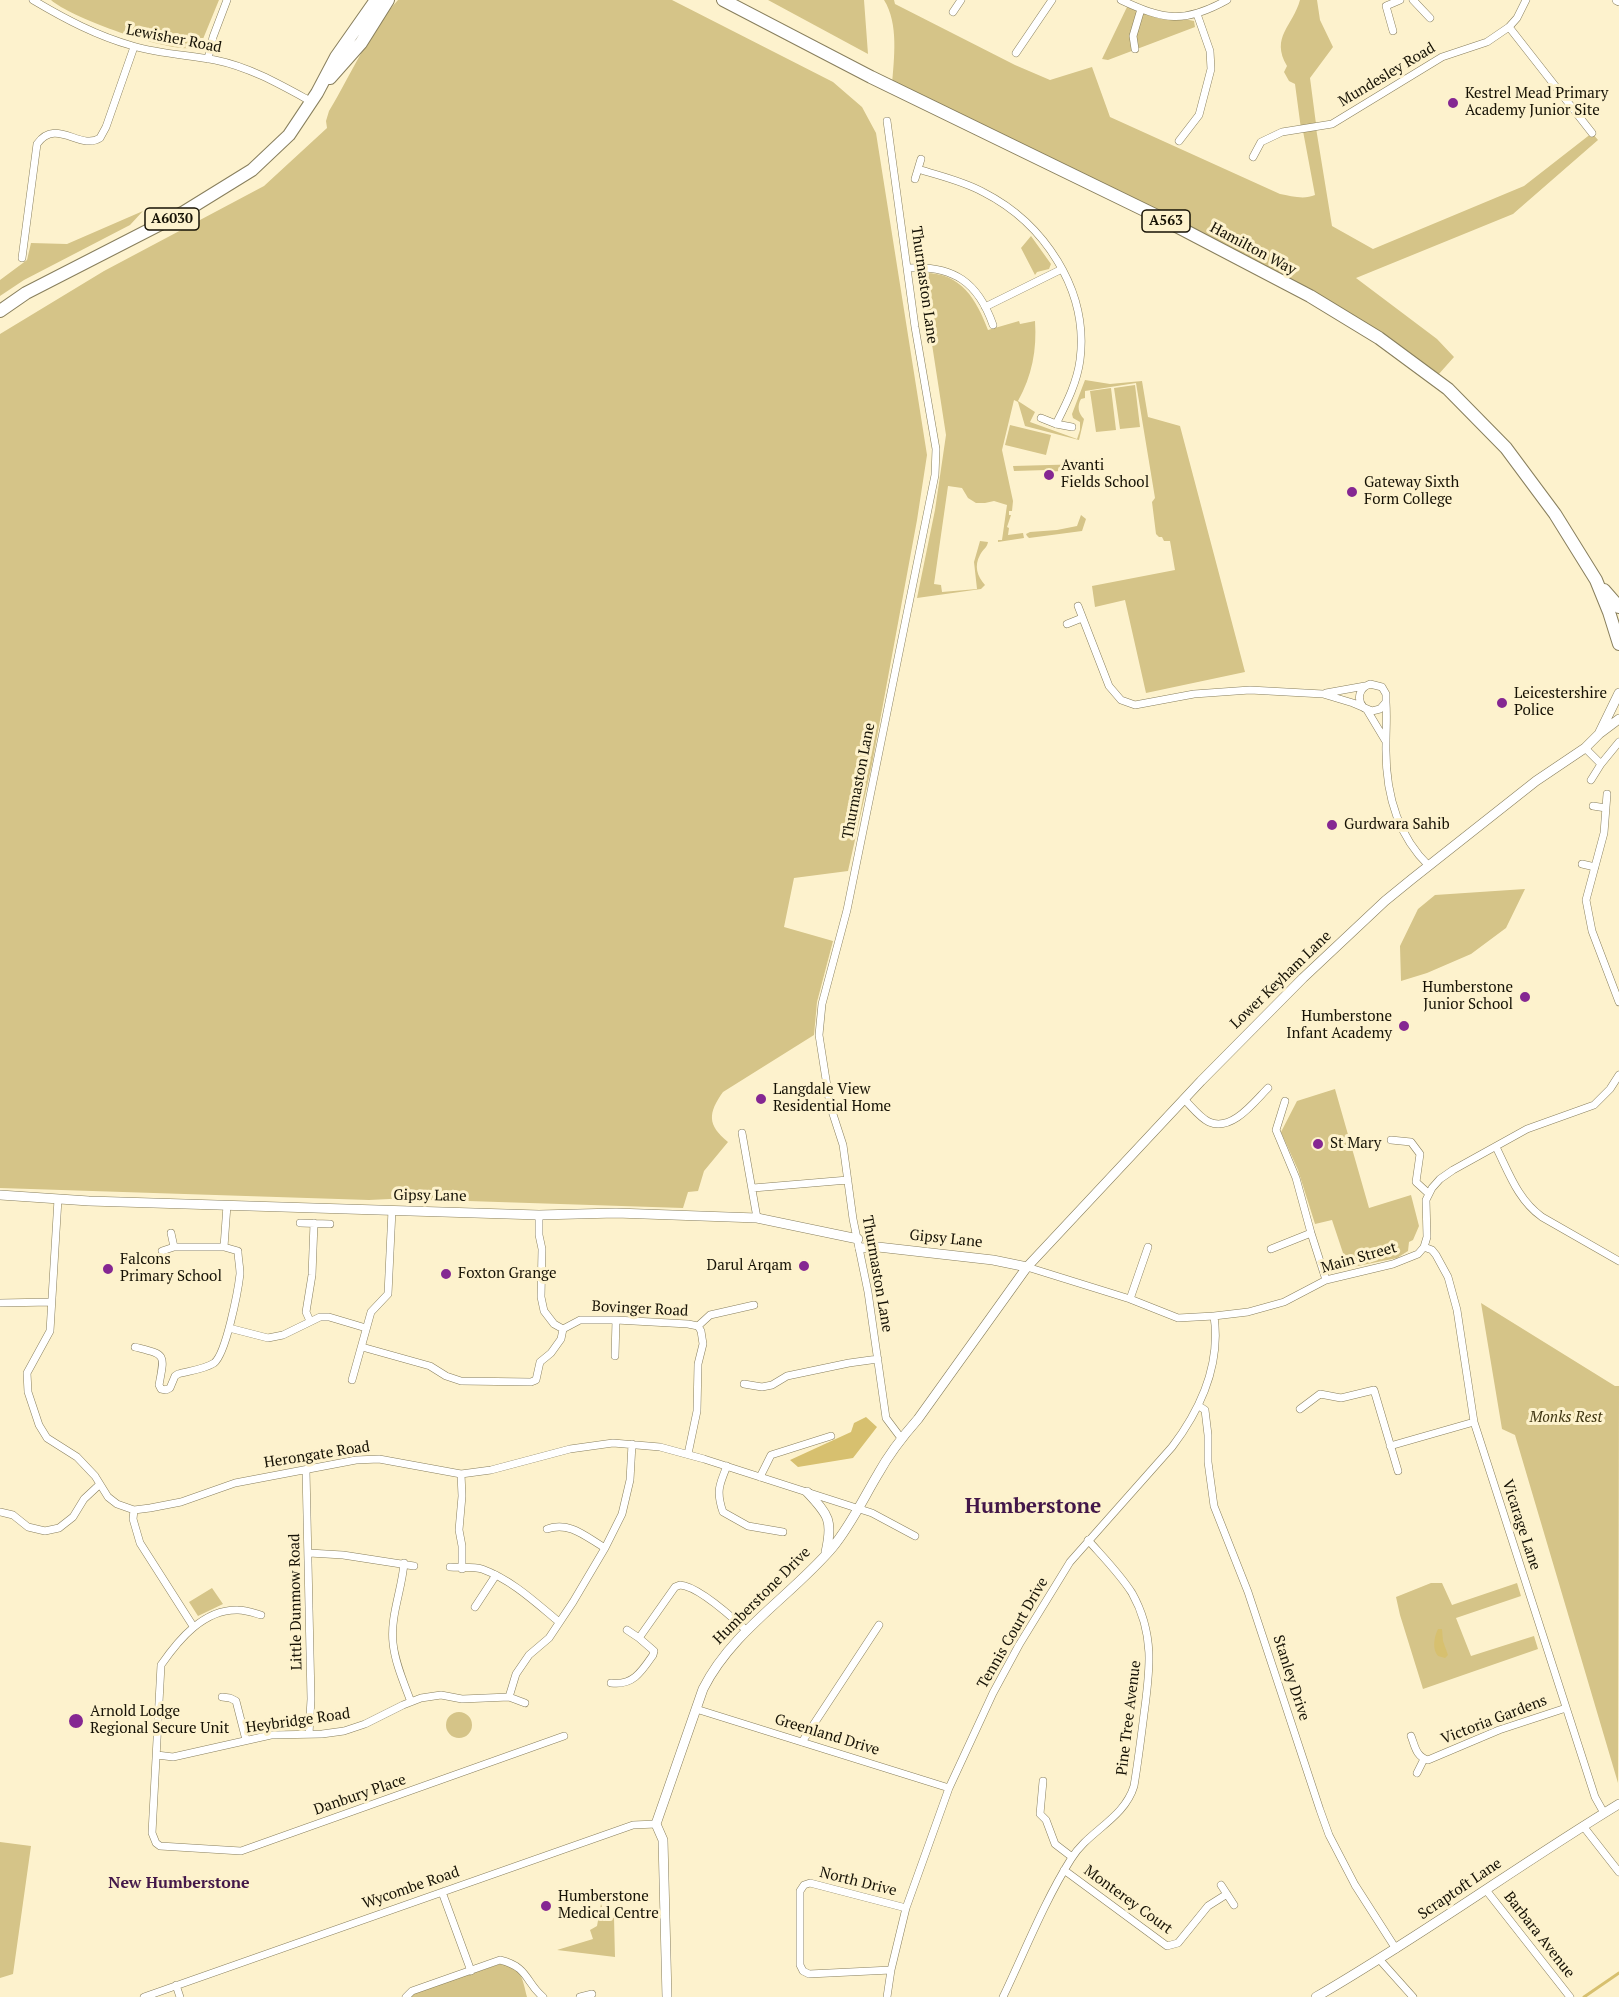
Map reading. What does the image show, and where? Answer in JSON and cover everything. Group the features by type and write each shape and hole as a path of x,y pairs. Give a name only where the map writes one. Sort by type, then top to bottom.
{"highway":[{"name":"A6030","path":"315,98 336,57 376,0"},
{"name":"A6030","path":"0,311 26,293 184,212 252,170 289,135 315,98 361,43 388,0"},
{"name":"Hamilton Way","path":"723,0 871,77 1159,217 1310,296 1379,338 1448,389 1506,448 1555,514 1596,580 1619,644"},
{"path":"1596,580 1619,607"}],"street":[{"name":"Lewisher Road","path":"33,0 67,21 99,35 134,47 208,59 242,68 315,98"},
{"path":"208,59 213,37 227,0"},
{"path":"953,12 961,0"},
{"path":"1016,53 1052,0"},
{"path":"1121,0 1162,16 1183,17 1207,11 1227,0"},
{"path":"1393,31 1386,6 1400,0"},
{"path":"1413,0 1430,18"},
{"name":"Mundesley Road","path":"1253,157 1261,142 1282,132 1332,124 1442,57 1487,42 1509,27 1517,18 1526,0"},
{"path":"1136,50 1133,36 1141,9"},
{"path":"1179,141 1199,115 1211,69 1210,51 1197,14"},
{"path":"1509,27 1592,133"},
{"path":"22,258 37,144 49,134 60,133 88,141 99,138 106,127 134,47"},
{"name":"Thurmaston Lane","path":"887,121 915,327 936,449 935,475 848,910 830,967 822,1004 819,1035 830,1105 843,1145 886,1418 901,1438"},
{"path":"915,179 921,159"},
{"path":"918,169 964,183 1001,202 1038,233 1062,270 1078,308 1081,350 1075,381 1056,424"},
{"path":"908,268 930,267 955,274 973,287 993,325"},
{"path":"985,307 1062,270"},
{"path":"1041,418 1072,428"},
{"path":"1078,606 1112,691 1121,700 1131,705 1143,705 1194,694 1250,690 1323,694 1376,711 1386,702"},
{"path":"1067,624 1082,618"},
{"path":"1323,694 1374,684 1382,687 1386,694 1387,776 1393,805 1411,847 1429,866"},
{"path":"1366,685 1360,692 1359,700 1386,743"},
{"name":"Lower Keyham Lane","path":"1599,734 1619,693"},
{"name":"Lower Keyham Lane","path":"1028,1268 1184,1099 1311,970 1385,901 1536,781 1585,747 1619,719"},
{"path":"1591,780 1619,742"},
{"path":"1585,747 1601,764"},
{"path":"1607,794 1604,833 1586,900 1592,932 1619,1002"},
{"path":"1593,806 1606,808"},
{"path":"1582,864 1595,867"},
{"path":"1424,1247 1427,1237 1425,1208 1428,1193 1435,1184 1453,1170 1527,1130 1594,1105 1611,1089 1619,1075"},
{"path":"1184,1099 1208,1121 1225,1122 1233,1120 1244,1112 1268,1088"},
{"path":"1285,1101 1276,1130 1296,1178 1326,1280"},
{"path":"742,1133 757,1218"},
{"path":"1391,1140 1411,1142 1420,1154 1416,1182 1428,1193"},
{"path":"1496,1147 1514,1185 1531,1208 1542,1217 1619,1261"},
{"path":"753,1188 848,1180"},
{"name":"Gipsy Lane","path":"0,1195 58,1199 539,1215 616,1213 757,1218 878,1247 993,1260 1028,1268"},
{"path":"58,1199 50,1330 27,1373 28,1392 39,1425 48,1438 77,1457 117,1504 134,1510 133,1519 140,1543 194,1626"},
{"path":"224,1246 227,1205"},
{"path":"352,1380 371,1312 388,1294 392,1210"},
{"path":"362,1347 430,1366 446,1376 461,1381 531,1382 536,1380 540,1362 551,1353 561,1339 563,1329 554,1324 543,1311 539,1215"},
{"path":"300,1222 330,1224"},
{"path":"310,1321 306,1312 312,1275 314,1223"},
{"path":"171,1233 174,1247"},
{"path":"1271,1249 1311,1233"},
{"path":"135,1347 162,1357 159,1385 161,1389 166,1390 170,1388 178,1374 216,1362 229,1328 240,1272 238,1251 224,1246 174,1247 162,1251"},
{"path":"1130,1299 1148,1247"},
{"name":"Main Street","path":"1028,1268 1130,1299 1178,1318 1248,1312 1284,1302 1326,1280 1413,1257 1424,1247"},
{"name":"Vicarage Lane","path":"1424,1247 1432,1250 1448,1277 1457,1310 1474,1422 1595,1797 1604,1813"},
{"name":"Humberstone Drive","path":"656,1824 696,1709 712,1671 746,1630 804,1578 847,1529 901,1438 918,1419 1028,1268"},
{"path":"0,1303 51,1302"},
{"name":"Bovinger Road","path":"698,1326 710,1315 754,1305"},
{"name":"Tennis Court Drive","path":"887,1997 906,1908 950,1788 993,1693 1019,1645 1070,1562 1172,1447 1199,1406 1210,1373 1217,1337 1214,1316"},
{"path":"229,1328 268,1338 283,1335 320,1317 329,1317 366,1328"},
{"name":"Bovinger Road","path":"563,1329 580,1320 616,1320 698,1326 703,1344 698,1364 697,1411 688,1454"},
{"path":"615,1356 616,1320"},
{"path":"744,1384 762,1387 772,1385 794,1374 878,1359"},
{"path":"1300,1409 1320,1394 1341,1398 1374,1390 1398,1471"},
{"name":"Stanley Drive","path":"1199,1406 1205,1410 1207,1422 1208,1462 1214,1506 1248,1592 1326,1827 1355,1885 1396,1949"},
{"path":"1390,1446 1474,1422"},
{"path":"760,1477 771,1455 831,1436"},
{"name":"Herongate Road","path":"134,1510 181,1502 235,1484 356,1460 379,1459 461,1474 491,1470 570,1449 613,1443 660,1447 727,1466 872,1513 915,1536"},
{"path":"509,1697 516,1674 530,1655 549,1638 605,1548 622,1514 630,1480 632,1444"},
{"path":"727,1466 718,1494 723,1512 748,1526 783,1532"},
{"name":"Little Dunmow Road","path":"306,1470 311,1699 309,1734"},
{"path":"461,1474 459,1530 462,1569"},
{"path":"0,1512 13,1515 28,1527 45,1531 59,1528 73,1517 84,1499 99,1485"},
{"path":"807,1492 828,1518 831,1533 826,1554"},
{"path":"547,1529 555,1526 568,1527 605,1548"},
{"name":"Pine Tree Avenue","path":"1003,1997 1053,1890 1072,1857 1121,1810 1132,1792 1150,1670 1148,1638 1137,1604 1120,1576 1088,1540"},
{"path":"309,1553 343,1555 414,1566"},
{"path":"404,1563 393,1641 398,1666 411,1702"},
{"path":"450,1567 481,1569 512,1583 559,1622"},
{"path":"475,1607 496,1575"},
{"path":"639,1638 675,1587 680,1585 692,1588 725,1611 746,1630"},
{"path":"158,1755 161,1665 171,1649 194,1626 223,1611 240,1610 261,1615"},
{"path":"802,1742 879,1625"},
{"path":"611,1683 629,1682 639,1676 653,1655 652,1648 627,1630"},
{"name":"Heybridge Road","path":"158,1755 173,1757 272,1735 345,1731 421,1698 441,1695 472,1699 509,1697 525,1702"},
{"path":"222,1697 236,1701 246,1740"},
{"name":"Victoria Gardens","path":"1424,1759 1432,1759 1499,1730 1566,1708"},
{"name":"Greenland Drive","path":"696,1709 950,1788"},
{"path":"549,1731 552,1739"},
{"name":"Danbury Place","path":"158,1755 152,1833 156,1843 160,1846 241,1851 564,1736"},
{"path":"1411,1737 1418,1754 1424,1759 1417,1773"},
{"path":"1042,1781 1040,1814 1046,1820 1055,1844 1072,1857"},
{"name":"Scraptoft Lane","path":"1320,1996 1619,1804"},
{"path":"656,1824 663,1840 667,1997"},
{"name":"Wycombe Road","path":"144,1997 633,1825 656,1824"},
{"path":"1583,1826 1619,1872"},
{"name":"Monterey Court","path":"1064,1870 1167,1946 1178,1943 1208,1906 1227,1894"},
{"name":"North Drive","path":"891,1970 809,1974 803,1971 800,1965 800,1891 804,1885 810,1883 906,1908"},
{"path":"1221,1885 1234,1905"},
{"name":"Barbara Avenue","path":"1486,1890 1570,1997"},
{"path":"442,1892 471,1971"},
{"path":"1379,1959 1413,1997"},
{"path":"406,1997 412,1991 500,1960 513,1963 525,1973 543,1997"},
{"path":"176,1985 180,1997"},
{"path":"580,1997 592,1994"}],"green space":[{"path":"51,0 219,0 198,46 180,48 142,39 98,24 78,16"},
{"path":"398,0 672,0 833,82 862,107 876,133 927,455 872,764 848,871 794,878 784,927 833,941 817,1002 814,1035 723,1092 714,1106 712,1118 716,1130 728,1142 704,1171 698,1191 688,1192 683,1208 0,1188 0,334 104,271 264,186 327,128 326,121 329,111 369,39"},
{"path":"768,0 864,0 868,54"},
{"path":"884,0 894,0 895,4 1015,65 1050,80 1092,67 1110,117 1280,194 1293,197 1315,195 1303,131 1316,128 1332,226 1373,249 1524,186 1592,133 1598,140 1513,214 1356,278 1437,339 1454,357 1438,375 1286,283 892,86 894,30 889,9"},
{"path":"1300,0 1317,0 1320,20 1333,47 1310,78 1316,124 1301,129 1295,84 1289,81 1284,72 1287,66 1281,47 1284,32"},
{"path":"1127,7 1160,19 1194,21 1195,27 1108,60 1102,59"},
{"path":"143,211 130,225 24,280 0,296 0,280 27,260 31,243 67,244"},
{"path":"1031,236 1051,264 1049,269 1037,272 1035,275 1021,248"},
{"path":"921,273 946,277 965,289 978,307 988,330 1019,321 1020,324 1035,321 1032,362 1027,382 1018,401 1035,412 1030,422 1077,439 1080,422 1073,418 1072,414 1085,380 1110,384 1142,381 1148,417 1180,426 1245,672 1146,693 1125,600 1095,607 1092,586 1175,570 1170,541 1164,541 1156,534 1152,502 1155,498 1136,383 1085,391 1085,398 1081,399 1079,407 1079,412 1084,419 1079,440 1025,426 1018,402 1014,400 1002,450 1013,501 1007,527 1009,528 1008,535 1023,533 1024,538 998,542 1002,540 1007,505 994,501 976,503 968,498 962,488 948,486 934,584 941,585 942,592 977,589 974,562 980,541 988,542 978,559 977,567 978,574 985,585 981,589 917,598 935,510 946,435"},
{"path":"1135,385 1140,427 1120,429 1114,388"},
{"path":"1111,388 1116,430 1096,432 1090,391"},
{"path":"1010,425 1051,435 1046,455 1005,445"},
{"path":"1086,464 1086,469 1047,472 1047,470 1014,471 1013,466"},
{"path":"1081,515 1086,519 1082,531 1029,538 1026,534 1077,526"},
{"path":"1525,889 1506,928 1471,954 1427,973 1401,981 1400,946 1418,909 1435,895"},
{"path":"1335,1089 1369,1208 1411,1195 1419,1226 1413,1240 1409,1242 1408,1251 1397,1258 1348,1268 1332,1220 1315,1224 1298,1170 1281,1132 1297,1101"},
{"name":"Monks Rest","path":"1481,1303 1615,1386 1619,1386 1618,1783 1515,1435 1502,1429"},
{"path":"1431,1583 1442,1583 1452,1605 1517,1583 1521,1596 1456,1618 1471,1656 1534,1636 1538,1649 1423,1689 1396,1597"},
{"path":"212,1588 223,1604 198,1616 189,1602"},
{"path":"459,1712 468,1716 472,1725 468,1734 459,1738 450,1734 446,1725 450,1716"},
{"path":"0,1842 31,1846 13,1974 0,1978"},
{"path":"601,1904 607,1920 614,1917 615,1957 557,1950 593,1939 590,1930 597,1926"},
{"path":"500,1964 513,1968 520,1974 527,1997 410,1997 414,1993"}],"shaded area":[{"path":"866,1417 877,1427 853,1458 798,1467 790,1460 851,1432 854,1423"},
{"path":"1438,1629 1442,1629 1448,1655 1445,1658 1438,1656 1434,1646"}],"waterway":[{"path":"1584,1997 1619,1973"}],"place":[{"name":"Kestrel Mead Primary Academy Junior Site","path":"1453,103"},
{"name":"Avanti Fields School","path":"1049,475"},
{"name":"Gateway Sixth Form College","path":"1352,492"},
{"name":"Leicestershire Police","path":"1502,703"},
{"name":"Gurdwara Sahib","path":"1332,825"},
{"name":"Humberstone Junior School","path":"1525,997"},
{"name":"Humberstone Infant Academy","path":"1404,1026"},
{"name":"Langdale View Residential Home","path":"761,1099"},
{"name":"St Mary","path":"1318,1144"},
{"name":"Darul Arqam","path":"804,1266"},
{"name":"Falcons Primary School","path":"108,1269"},
{"name":"Foxton Grange","path":"446,1274"},
{"name":"Arnold Lodge Regional Secure Unit","path":"76,1721"},
{"name":"Humberstone Medical Centre","path":"546,1906"}],"district":[{"name":"Humberstone","path":"1033,1507"},
{"name":"New Humberstone","path":"179,1883"}]}
